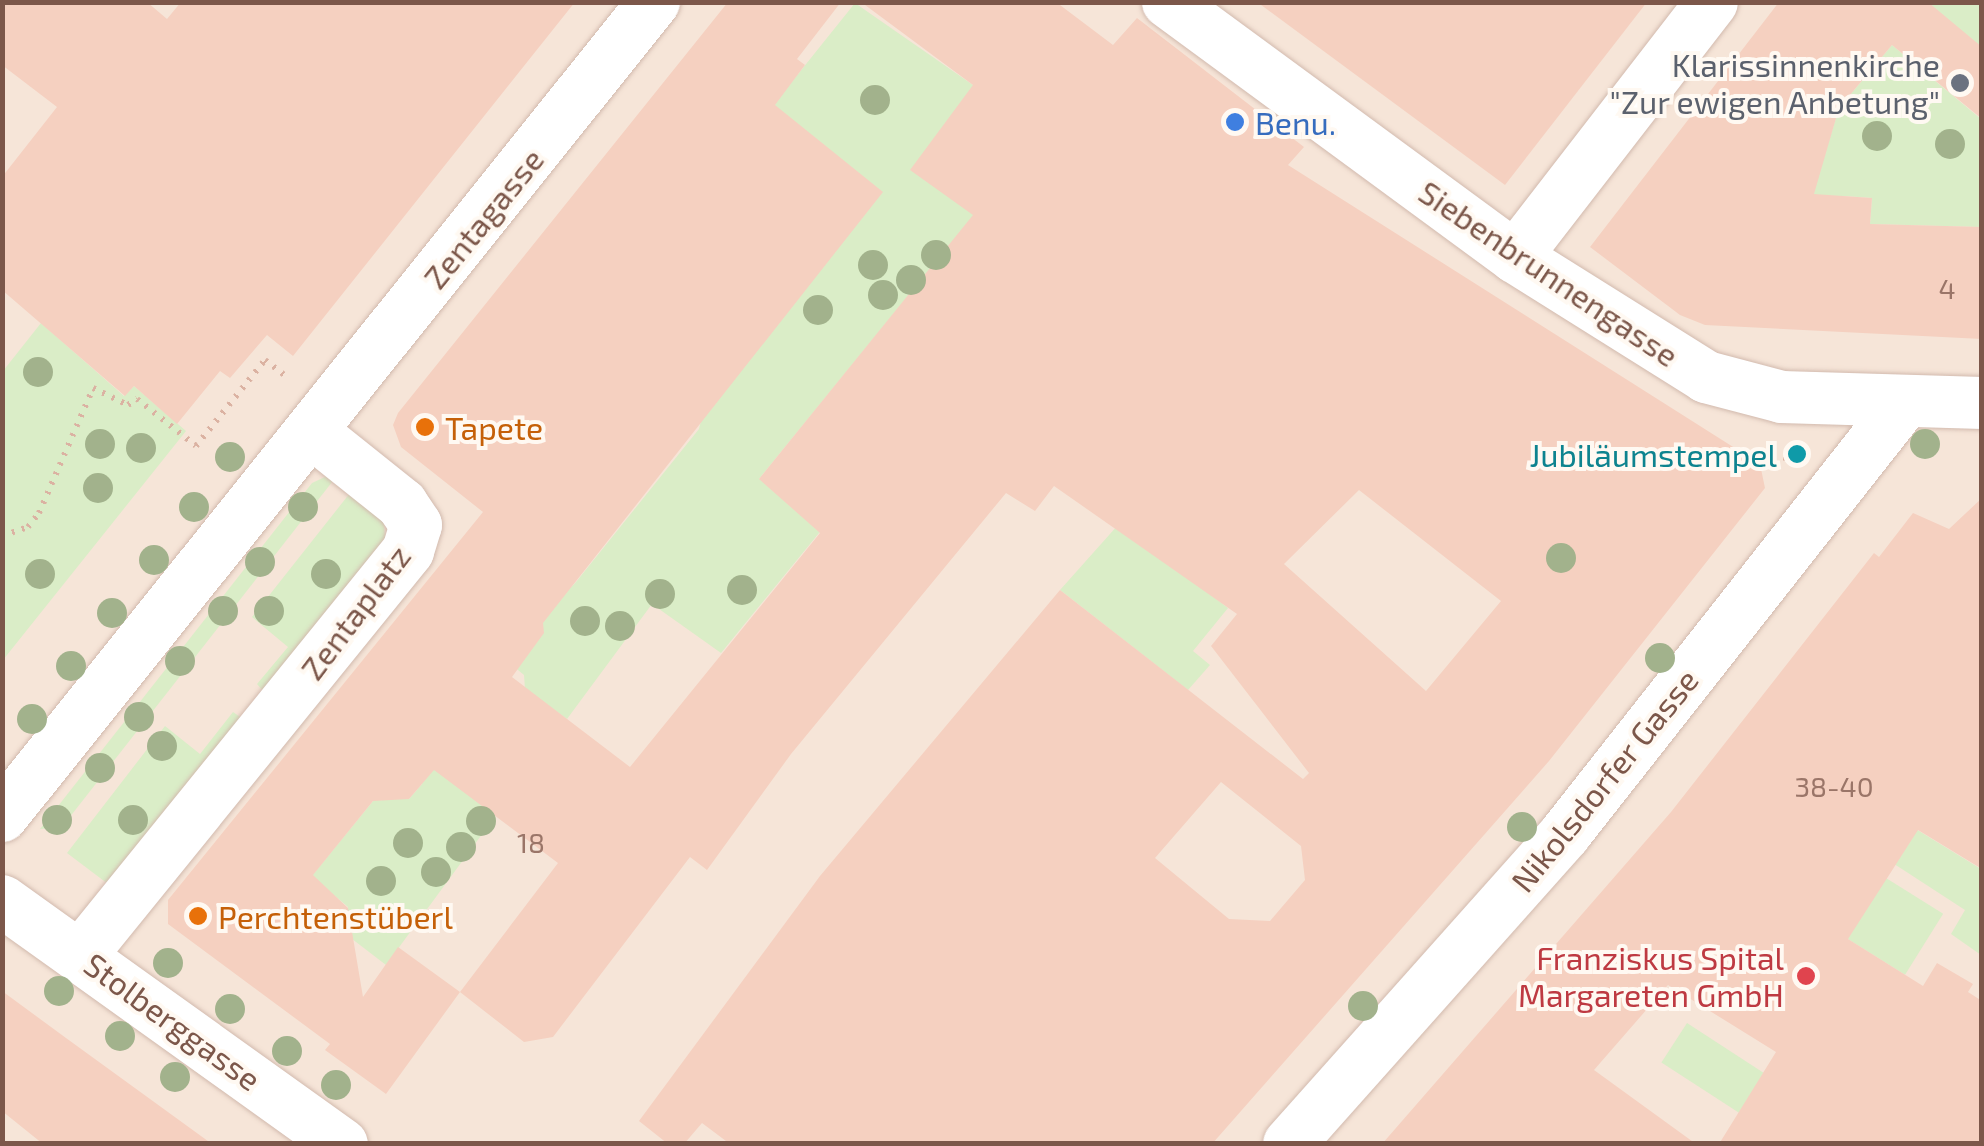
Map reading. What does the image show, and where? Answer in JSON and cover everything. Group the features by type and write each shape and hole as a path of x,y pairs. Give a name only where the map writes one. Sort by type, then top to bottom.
{"street":[{"name":"Zentagasse","path":"312,434 654,2"},
{"name":"Siebenbrunnengasse","path":"1168,2 1515,257 1706,378 1782,397 1982,403"},
{"path":"1515,257 1712,2"},
{"name":"Nikolsdorfer Gasse","path":"1289,1144 1565,834 1904,403"},
{"path":"2,816 312,434"},
{"name":"Zentaplatz","path":"81,955 408,551 416,525 402,504 312,434"},
{"name":"Stolberggasse","path":"2,901 342,1144"}],"path":[{"path":"2,536 28,527 40,513 93,388 128,404 138,399 196,446 265,360 288,377"}],"shaded area":[{"path":"3,3 1981,3 1981,1143 3,1143"}],"green space":[{"path":"855,3 973,85 974,215 759,479 859,484 721,653 652,604 567,719 525,689 524,675 495,651 542,617 576,582 699,429 774,104"},
{"path":"1928,3 1981,3 1981,47"},
{"path":"1892,45 1981,119 1981,227 1870,224 1872,198 1844,196 1802,229 1839,108"},
{"path":"41,323 124,396 134,386 186,431 3,660 3,371"},
{"path":"327,476 336,477 62,827 40,829 312,483"},
{"path":"350,493 384,522 385,538 263,691 257,684 288,647 252,617"},
{"path":"1118,525 1228,608 1193,651 1210,665 1188,690 1060,590"},
{"path":"233,712 243,719 108,884 67,853 165,726 200,754"},
{"path":"417,746 505,803 386,965 343,932 348,907 335,896 320,899 302,888 382,790 409,799 422,784"},
{"path":"1906,823 1981,869 1981,955 1951,934 1965,910 1885,858"},
{"path":"1838,848 1943,914 1905,975 1800,909"},
{"path":"1687,1023 1765,1074 1739,1113 1661,1062"}],"building":[{"path":"2,2 147,2 167,19 181,2 575,2 293,356 267,335 230,378 220,371 177,424 134,386 125,396 2,290 2,177 57,107 2,65"},
{"path":"728,2 841,2 797,59 805,65 775,105 883,192 543,623 544,633 512,677 630,767 820,533 759,479 973,215 910,170 973,85 861,2 1056,2 1113,45 1137,18 1304,147 1288,165 1760,464 1765,488 1549,761 1212,1144 730,1144 702,1123 684,1144 668,1144 639,1121 820,876 1060,590 1303,779 1309,773 1211,646 1237,614 1054,486 1035,511 1006,493 791,754 707,870 690,857 553,1037 524,1042 460,992 386,1094 325,1050 330,1044 168,924 168,900 483,512 401,447 393,425 398,413","holes":["1359,490 1501,601 1426,691 1284,564","434,770 558,863 460,992 398,947 363,997 348,908 313,875 373,801 409,799","1221,782 1301,846 1305,880 1270,921 1229,919 1155,858"]},
{"path":"1257,2 1647,2 1505,185"},
{"path":"1779,2 1928,2 1982,47 1982,119 1892,45 1839,108 1814,194 1872,198 1870,224 1982,227 1982,339 1705,325 1680,315 1590,247"},
{"path":"1982,498 1982,869 1918,830 1848,939 1923,986 1937,963 1973,984 1968,992 1982,1001 1982,1144 1719,1144 1776,1052 1668,985 1594,1070 1696,1144 1382,1144 1671,812 1874,553 1879,557 1913,513 1949,529"},
{"path":"2,991 212,1144 43,1144 2,1111"}],"place":[{"name":"Klarissinnenkirche \"Zur ewigen Anbetung\"","path":"1960,83"},
{"name":"Benu.","path":"1235,122"},
{"name":"Tapete","path":"425,427"},
{"name":"Jubiläumstempel","path":"1797,454"},
{"name":"Perchtenstüberl","path":"198,916"},
{"name":"Franziskus Spital Margareten GmbH","path":"1806,976"}]}
